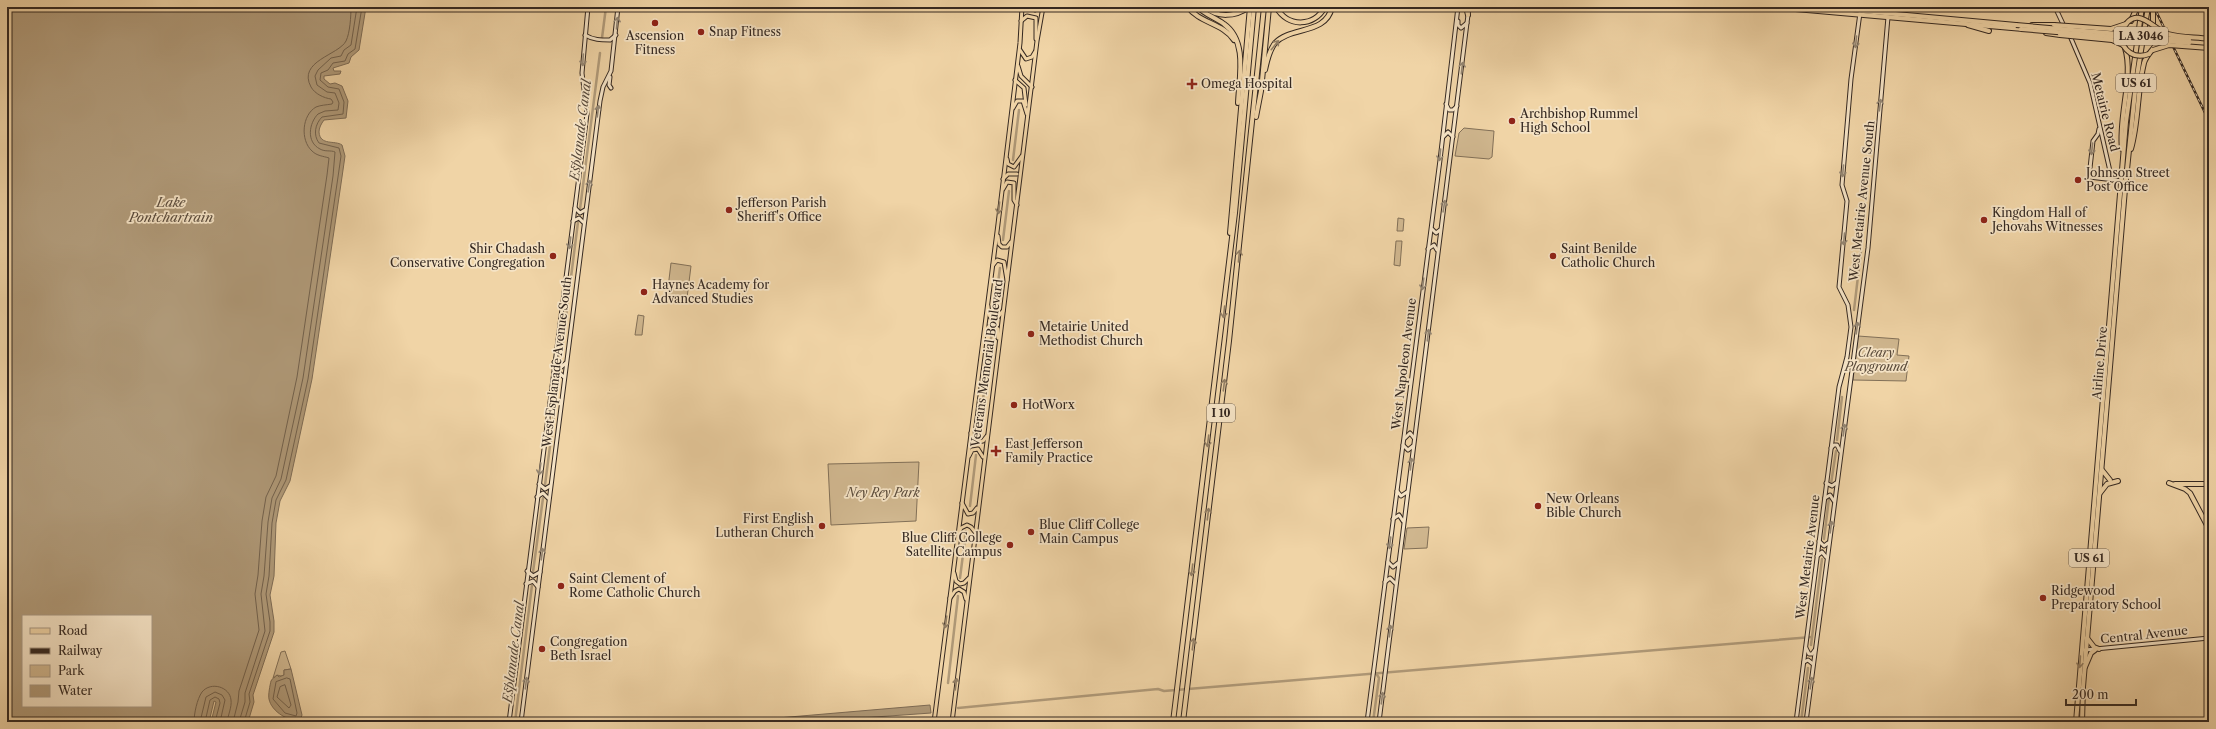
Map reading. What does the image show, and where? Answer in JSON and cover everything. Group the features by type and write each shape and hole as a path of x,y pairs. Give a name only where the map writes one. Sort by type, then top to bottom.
{"highway":[{"path":"1188,7 1194,14 1228,33 1239,49"},
{"path":"1198,7 1206,14 1224,23 1234,34 1239,49 1240,72 1228,274"},
{"path":"1204,7 1215,13 1227,15 1240,12 1249,7"},
{"path":"1212,7 1220,9 1230,7"},
{"path":"1232,215 1249,7"},
{"name":"I 10","path":"1173,722 1228,274 1254,7"},
{"name":"I 10","path":"1184,722 1186,694 1251,143 1264,7"},
{"path":"1262,82 1269,7"},
{"path":"1276,7 1291,21 1305,23 1320,15 1325,7"},
{"path":"1251,143 1262,82 1268,58 1275,44 1288,35 1318,25 1326,19 1332,7"},
{"path":"1468,7 1468,15"},
{"path":"1770,7 1964,24 2019,27 2054,25 2111,29 2141,18 2153,24 2156,28 2159,40 2144,62 2136,124 2128,159"},
{"path":"1819,7 2209,45"},
{"path":"2123,158 2121,119 2128,65 2122,31 2130,21 2137,7"},
{"name":"Airline Drive","path":"2124,181 2123,158 2129,89 2142,7"},
{"name":"Airline Drive","path":"2076,722 2081,650 2124,181 2128,159 2136,82 2148,7"},
{"path":"2153,7 2153,24"},
{"path":"1964,24 1989,31"},
{"path":"2019,27 2060,35 2112,40 2136,56 2149,54"},
{"name":"LA 3046","path":"2019,27 2209,42"},
{"path":"2156,28 2172,35 2209,38"},
{"path":"2153,50 2169,45 2209,48"},
{"name":"Airline Drive","path":"2082,722 2086,650 2114,295"},
{"path":"2101,469 2104,475 2110,480"},
{"path":"2099,497 2106,484 2118,481"},
{"path":"2209,484 2169,483 2185,489 2190,494 2209,529"},
{"path":"2085,667 2097,649 2087,638"},
{"path":"2078,698 2083,706"}],"main road":[{"path":"509,722 525,586 587,114 582,82 588,7"},
{"name":"West Esplanade Avenue South","path":"521,722 600,95 610,74 616,35 618,7"},
{"name":"Veterans Memorial Boulevard","path":"934,722 981,346 998,224 1019,48 1022,7"},
{"path":"1027,7 1035,10 1042,7"},
{"name":"Veterans Memorial Boulevard","path":"952,722 983,460 1042,7"},
{"path":"1458,7 1458,25 1463,27 1468,22"},
{"name":"West Napoleon Avenue","path":"1367,722 1458,7"},
{"name":"Metairie Road","path":"2055,7 2090,83 2112,180"},
{"path":"1859,15 1870,12"},
{"path":"1882,13 1888,17"},
{"name":"West Napoleon Avenue","path":"1379,722 1468,15"},
{"name":"West Metairie Avenue","path":"1796,722 1838,394 1846,362 1851,322 1848,305 1839,287 1847,201 1842,185 1859,15"},
{"path":"1019,48 1024,58 1028,59 1034,54 1037,43 1035,36 1036,18 1027,16 1021,21"},
{"name":"West Metairie Avenue South","path":"1848,394 1868,248 1888,17"},
{"path":"585,35 590,38 603,40 610,40 616,35"},
{"path":"1018,54 1020,76 1032,87"},
{"path":"610,74 609,85 611,88"},
{"path":"1015,80 1024,88 1026,94 1026,111"},
{"path":"1010,114 1014,104 1019,100 1025,103 1027,120"},
{"path":"1446,103 1450,110 1457,106"},
{"path":"2099,123 2099,132 2092,143 2089,177 2124,181"},
{"path":"1442,139 1448,132 1453,139"},
{"path":"2096,137 2103,139"},
{"path":"1007,145 1007,162 1012,167 1020,162 1024,146"},
{"path":"1002,182 1007,175 1017,174"},
{"path":"1001,196 1005,183 1013,182 1017,205"},
{"path":"575,206 580,213 586,208"},
{"path":"572,222 579,218 584,224"},
{"path":"998,224 998,242 1000,246 1009,246 1013,234"},
{"path":"1431,227 1435,233 1440,230"},
{"path":"1428,249 1434,244 1438,252"},
{"path":"992,267 996,261 1004,262 1007,281"},
{"path":"988,300 988,313 991,318 999,317 1004,308"},
{"path":"981,346 986,328 994,325 998,332 998,354"},
{"path":"554,362 560,368 566,363"},
{"path":"1846,362 1852,363"},
{"path":"553,376 558,372 562,374 564,378"},
{"name":"West Metairie Avenue","path":"1806,722 1848,394"},
{"path":"971,429 973,439 977,442 983,441 987,435"},
{"path":"1404,439 1410,433 1414,438"},
{"path":"1403,445 1406,450 1413,446"},
{"path":"1831,449 1834,445 1837,445 1840,452"},
{"path":"967,460 970,452 978,448 982,453 983,460"},
{"path":"539,482 540,487 545,489 551,484"},
{"path":"1826,483 1832,486 1837,483"},
{"path":"1397,490 1401,496 1408,491"},
{"path":"537,497 543,493 547,495 549,500"},
{"path":"1824,499 1826,496 1830,495 1834,503"},
{"path":"961,502 968,514 973,513 978,508"},
{"path":"1392,520 1399,515 1404,522"},
{"path":"958,536 960,528 964,526 969,526 975,532"},
{"path":"1819,541 1824,546 1829,542"},
{"path":"1817,557 1822,552 1826,556 1826,561"},
{"path":"1387,560 1391,567 1399,562"},
{"path":"953,570 957,583 964,583 970,577"},
{"path":"527,572 533,576 540,572"},
{"path":"1384,584 1390,578 1396,585"},
{"path":"525,586 529,581 533,581 538,587"},
{"path":"949,600 955,591 961,590 965,595 966,603"},
{"name":"Central Avenue","path":"2081,650 2209,638"},
{"path":"1806,642 1806,648 1809,654 1812,654 1816,647"},
{"path":"1802,668 1805,661 1808,660 1811,661 1813,668"}],"green space":[{"path":"1464,128 1494,131 1492,157 1489,159 1455,156 1459,133"},
{"path":"1398,218 1404,219 1403,231 1397,231"},
{"path":"1396,241 1402,241 1400,266 1394,265"},
{"path":"671,263 691,266 687,298 667,296"},
{"path":"638,315 644,316 642,335 635,335"},
{"name":"Cleary Playground","path":"1858,336 1899,339 1897,355 1909,356 1906,381 1853,380"},
{"name":"Ney Rey Park","path":"919,462 916,521 831,525 828,464"},
{"path":"1429,527 1427,548 1404,549 1407,528"},
{"path":"285,651 291,669 284,670 284,675 277,675 273,678 281,652"}],"water":[{"name":"Lake Pontchartrain","path":"7,7 366,7 359,50 351,57 349,63 333,68 334,71 341,71 340,74 324,76 324,79 330,84 335,83 342,86 348,101 346,118 324,120 319,129 320,136 325,141 342,145 345,156 312,379 290,481 280,501 276,523 274,576 270,595 274,632 253,695 254,702 248,722 211,722 216,702 214,701 209,722 7,722"},
{"path":"291,669 302,715 301,718 297,719 287,718 277,712 270,704 269,697 272,679 277,675 279,677 284,675 284,670"},
{"path":"930,705 931,713 805,722 731,722"}],"waterway":[{"name":"Esplanade Canal","path":"602,38 606,7"},
{"name":"Esplanade Canal","path":"580,209 600,53"},
{"path":"1013,160 1019,110"},
{"path":"1003,240 1009,191"},
{"name":"Esplanade Canal","path":"560,364 578,222"},
{"path":"1854,310 1861,251"},
{"path":"994,313 1000,268"},
{"path":"978,437 992,331"},
{"name":"Esplanade Canal","path":"545,485 559,376"},
{"path":"1837,440 1842,397"},
{"path":"1831,484 1836,451"},
{"path":"970,506 976,455"},
{"name":"Esplanade Canal","path":"533,572 543,498"},
{"path":"1824,539 1829,498"},
{"path":"960,578 966,531"},
{"path":"1811,645 1822,559"},
{"name":"Esplanade Canal","path":"515,722 532,585"},
{"path":"948,683 958,596"},
{"path":"958,708 1158,689 1164,691 1812,637"},
{"path":"1801,722 1808,668"},
{"path":"1373,722 1379,678 1376,673"}],"railway":[{"path":"2154,7 2209,121"}],"place":[{"name":"Ascension Fitness","path":"655,23"},
{"name":"Snap Fitness","path":"701,32"},
{"name":"Omega Hospital","path":"1192,84"},
{"name":"Archbishop Rummel High School","path":"1512,121"},
{"name":"Johnson Street Post Office","path":"2078,180"},
{"name":"Jefferson Parish Sheriff's Office","path":"729,210"},
{"name":"Kingdom Hall of Jehovahs Witnesses","path":"1984,220"},
{"name":"Shir Chadash Conservative Congregation","path":"553,256"},
{"name":"Saint Benilde Catholic Church","path":"1553,256"},
{"name":"Haynes Academy for Advanced Studies","path":"644,292"},
{"name":"Metairie United Methodist Church","path":"1031,334"},
{"name":"HotWorx","path":"1014,405"},
{"name":"East Jefferson Family Practice","path":"996,451"},
{"name":"New Orleans Bible Church","path":"1538,506"},
{"name":"First English Lutheran Church","path":"822,526"},
{"name":"Blue Cliff College Main Campus","path":"1031,532"},
{"name":"Blue Cliff College Satellite Campus","path":"1010,545"},
{"name":"Saint Clement of Rome Catholic Church","path":"561,586"},
{"name":"Ridgewood Preparatory School","path":"2043,598"},
{"name":"Congregation Beth Israel","path":"542,649"}]}
